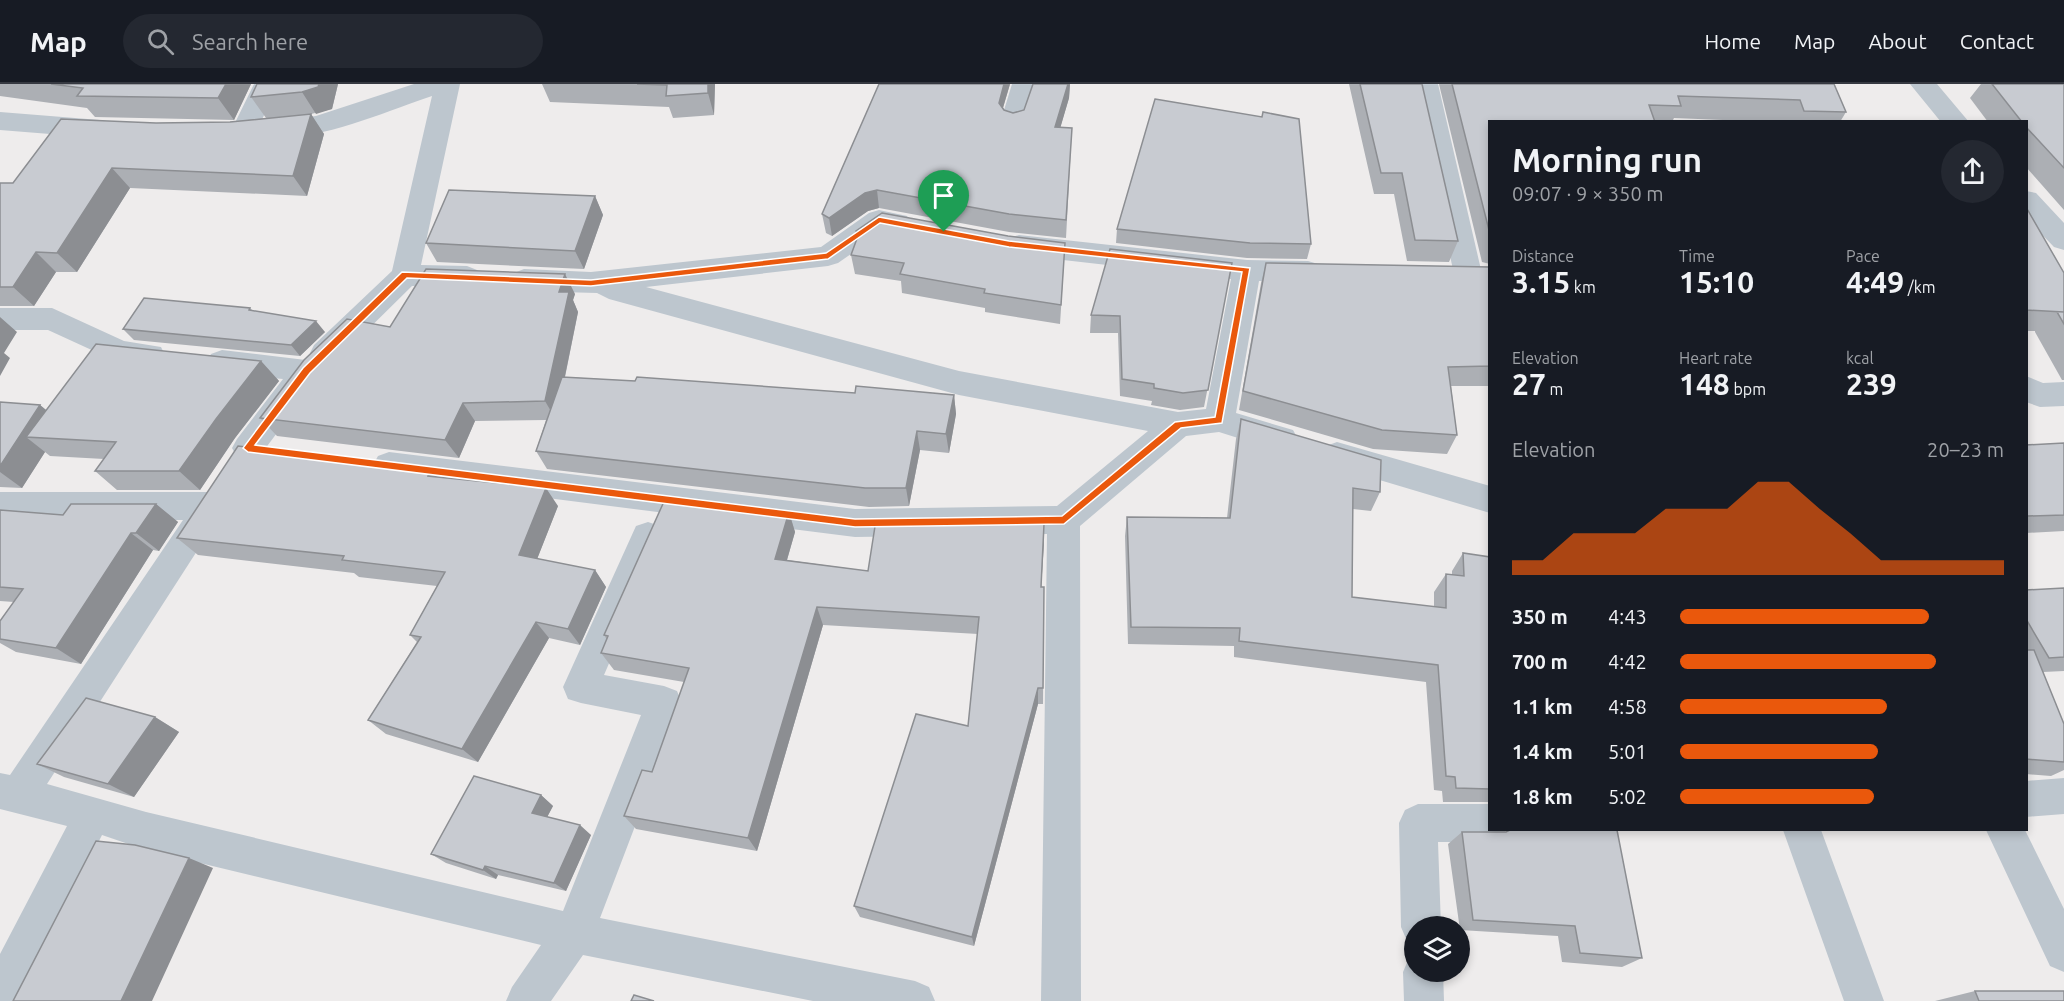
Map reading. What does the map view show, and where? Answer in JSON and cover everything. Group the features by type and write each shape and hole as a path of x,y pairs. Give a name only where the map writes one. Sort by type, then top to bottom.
{"street":[{"path":"267,84 234,131 318,125 440,84"},
{"path":"447,84 405,275 307,370 248,448 210,506 8,794 93,814 146,831 574,933 915,1001"},
{"path":"1014,120 1025,84"},
{"path":"1425,84 1467,274"},
{"path":"1923,84 1954,120"},
{"path":"0,121 124,130"},
{"path":"2028,202 2064,240"},
{"path":"405,275 591,283 828,256 879,220 922,228"},
{"path":"998,242 1247,270 1328,271"},
{"path":"1219,420 1247,270"},
{"path":"591,283 959,383 1179,424 1219,420 1488,499"},
{"path":"0,319 52,319 120,352 307,370"},
{"path":"364,462 855,523 1064,520 1179,424"},
{"path":"248,448 283,452"},
{"path":"526,1001 574,933 664,703 581,687 665,499"},
{"path":"0,506 210,506"},
{"path":"1061,1001 1064,520"},
{"path":"2028,799 2064,796"},
{"path":"0,996 93,814"},
{"path":"1421,916 1418,823 1488,823"},
{"path":"1802,831 1864,1001"},
{"path":"2006,831 2064,952"},
{"path":"1423,982 1424,1001"}],"building":[{"path":"51,84 226,84 218,98 77,96 83,88"},
{"path":"257,84 319,84 318,87 302,92 251,97"},
{"path":"637,84 708,84 708,93 666,96 667,85"},
{"path":"879,84 1004,84 999,103 1004,110 1013,113 1024,110 1033,84 1068,84 1055,127 1072,128 1066,220 1009,214 877,190 865,193 829,218 822,214"},
{"path":"1360,84 1422,84 1458,241 1415,240 1402,173 1381,173"},
{"path":"1452,84 1834,84 1846,112 1804,111 1800,100 1678,96 1681,106 1649,105 1654,120 1488,120 1488,226"},
{"path":"1992,84 2064,84 2064,168 2028,129 2028,120 2020,120"},
{"path":"1155,99 1262,117 1263,112 1299,119 1311,244 1250,243 1117,229"},
{"path":"311,114 293,176 112,168 57,253 36,252 13,287 0,287 0,183 13,183 61,119 156,123 230,122"},
{"path":"449,190 595,196 575,251 426,243"},
{"path":"2028,210 2064,273 2064,312 2028,310"},
{"path":"882,213 1008,236 1065,243 1061,305 984,293 985,289 900,274 904,263 851,255 859,233 856,231"},
{"path":"1110,249 1232,263 1208,390 1183,393 1154,388 1154,384 1122,379 1120,316 1091,315"},
{"path":"1266,263 1488,267 1488,366 1448,367 1457,435 1382,430 1243,391"},
{"path":"426,269 565,274 559,292 569,292 545,401 463,403 445,440 260,418 304,360 347,319 390,327"},
{"path":"144,298 250,308 249,310 316,321 291,345 123,329"},
{"path":"2057,312 2064,312 2064,324"},
{"path":"96,344 261,361 179,471 95,471 116,442 26,437"},
{"path":"562,377 635,381 637,377 855,393 856,386 954,395 946,434 917,431 906,488 865,488 536,451"},
{"path":"0,402 40,405 0,466"},
{"path":"1241,419 1381,460 1380,492 1353,488 1352,597 1446,608 1446,574 1464,576 1463,553 1488,557 1488,789 1456,788 1455,777 1446,776 1438,665 1239,641 1240,628 1131,627 1127,517 1230,518"},
{"path":"2064,443 2064,515 2028,516 2028,445"},
{"path":"238,446 431,469 428,476 546,488 519,555 595,570 568,629 536,622 462,749 368,720 421,637 410,635 445,572 342,560 344,556 177,538"},
{"path":"666,497 789,512 775,559 868,571 876,520 931,519 1044,524 1041,587 1044,587 1043,688 1038,688 972,937 854,906 916,714 968,726 979,617 817,607 748,838 624,816 642,770 652,772 689,668 601,653 608,636 604,635"},
{"path":"71,504 156,504 136,533 131,533 56,648 0,639 0,621 23,589 0,587 0,510 63,515"},
{"path":"2064,588 2064,657 2049,658 2028,622 2028,590"},
{"path":"2028,650 2034,650 2064,724 2064,762 2028,759"},
{"path":"86,698 155,717 108,784 37,764"},
{"path":"474,776 541,795 532,813 580,825 554,883 485,866 483,870 431,854"},
{"path":"1617,831 1642,958 1580,953 1575,926 1473,920 1462,832"},
{"path":"96,841 135,845 189,858 121,1001 13,1001"},
{"path":"1975,991 2064,991 2064,1001 1979,1001"},
{"path":"634,995 654,1001 631,1001"}],"route":[{"path":"879,220 944,232 1009,244 1247,270 1219,420 1179,424 1064,520 855,523 248,448 307,370 405,275 591,283 828,256 879,220"}]}
